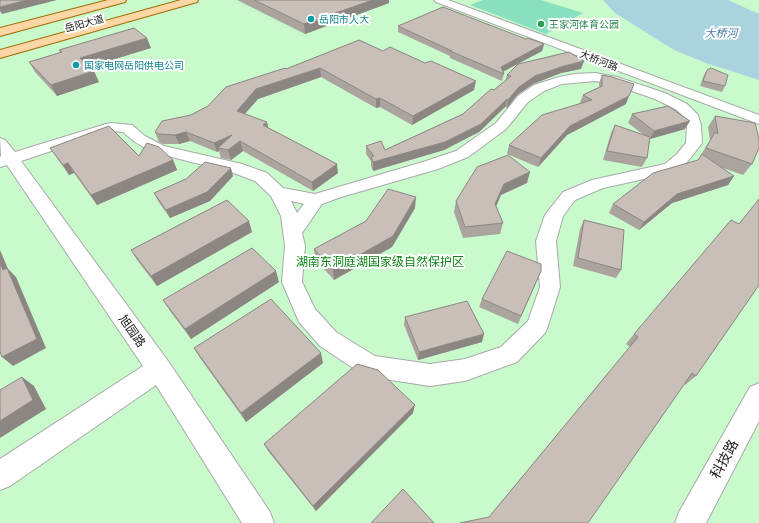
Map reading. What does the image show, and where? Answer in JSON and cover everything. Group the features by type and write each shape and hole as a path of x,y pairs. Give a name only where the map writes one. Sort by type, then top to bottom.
{"main road":[{"path":"0,24 95,0"},
{"name":"岳阳大道","path":"0,32 121,0"},
{"name":"岳阳大道","path":"0,47 169,0"},
{"path":"0,54 193,0"}],"street":[{"name":"大桥河路","path":"439,0 759,120"},
{"path":"3,154 111,127 127,128 140,139 158,148 236,168 261,177 278,193 290,216 295,246 292,282 307,315 328,339 372,366 430,375 465,370 509,356 537,326 550,287 546,241 554,215 569,196 598,184 670,168 683,157 694,143 694,126 691,115 682,106 660,96 612,80 595,77 575,78 559,81 539,88 523,99 501,126 462,154 432,165 335,193 316,200 278,193"},
{"name":"旭园路","path":"3,154 159,369 259,523"},
{"path":"293,232 316,200"},
{"path":"0,476 159,369"},
{"name":"科技路","path":"690,523 755,414"}],"green space":[{"name":"湖南东洞庭湖国家级自然保护区","path":"0,0 759,0 759,523 0,523"},
{"name":"王家河体育公园","path":"483,0 541,0 583,13 546,34 470,5"}],"water":[{"name":"大桥河","path":"603,0 728,0 759,14 759,80 706,63 674,50 615,13"}],"building":[{"path":"0,0 27,0 0,7"},
{"path":"254,0 373,0 304,24"},
{"path":"443,7 526,39 528,38 544,44 501,67 504,74 450,51 452,51 398,26"},
{"path":"134,28 147,38 80,58 94,71 51,85 29,62 62,52 59,50"},
{"path":"359,40 383,51 390,47 425,63 431,61 476,81 413,116 380,98 376,99 320,68 256,89 237,111 267,122 263,125 337,164 312,182 240,141 228,150 218,148 232,135 214,143 186,132 175,135 159,134 155,132 162,121 191,115 208,106 226,87 285,68 286,69"},
{"path":"569,52 584,61 535,76 519,87 508,100 507,99 481,124 445,142 373,162 371,157 374,156 366,146 381,141 385,150 463,114 491,89 494,90 511,76 507,75 518,64"},
{"path":"711,68 728,75 725,86 703,81 707,70"},
{"path":"602,75 634,84 629,96 570,126 541,158 509,145 542,115 592,100 583,95 602,86"},
{"path":"668,106 690,121 654,131 632,114"},
{"path":"715,116 755,123 759,139 759,148 752,164 706,148 715,132 718,134"},
{"path":"615,125 650,137 647,158 607,151"},
{"path":"109,126 139,156 147,143 159,147 173,160 91,195 68,163 63,165 50,148"},
{"path":"702,154 734,176 677,194 644,222 613,204 653,173 698,160"},
{"path":"508,155 530,172 504,184 495,204 503,223 465,227 456,201 477,167"},
{"path":"205,162 231,168 207,192 166,210 154,193 186,179"},
{"path":"388,189 416,197 393,236 333,270 314,249 366,221"},
{"path":"759,199 759,285 696,376 692,373 588,523 460,523 489,517 638,337 634,334 731,220 739,224"},
{"path":"227,200 249,221 151,276 131,250"},
{"path":"584,220 624,230 621,270 578,258"},
{"path":"252,248 276,271 185,329 163,300"},
{"path":"507,251 541,264 541,271 521,316 482,299"},
{"path":"0,263 3,270 7,268 37,339 2,357 0,352"},
{"path":"271,299 321,353 241,413 194,348"},
{"path":"467,301 484,334 419,352 405,317"},
{"path":"357,364 378,370 415,405 313,506 264,444"},
{"path":"22,377 33,400 0,421 0,390"},
{"path":"403,489 434,523 371,523"}],"place":[{"name":"岳阳市人大","path":"311,19"},
{"name":"王家河体育公园","path":"541,24"},
{"name":"国家电网岳阳供电公司","path":"76,65"}]}
